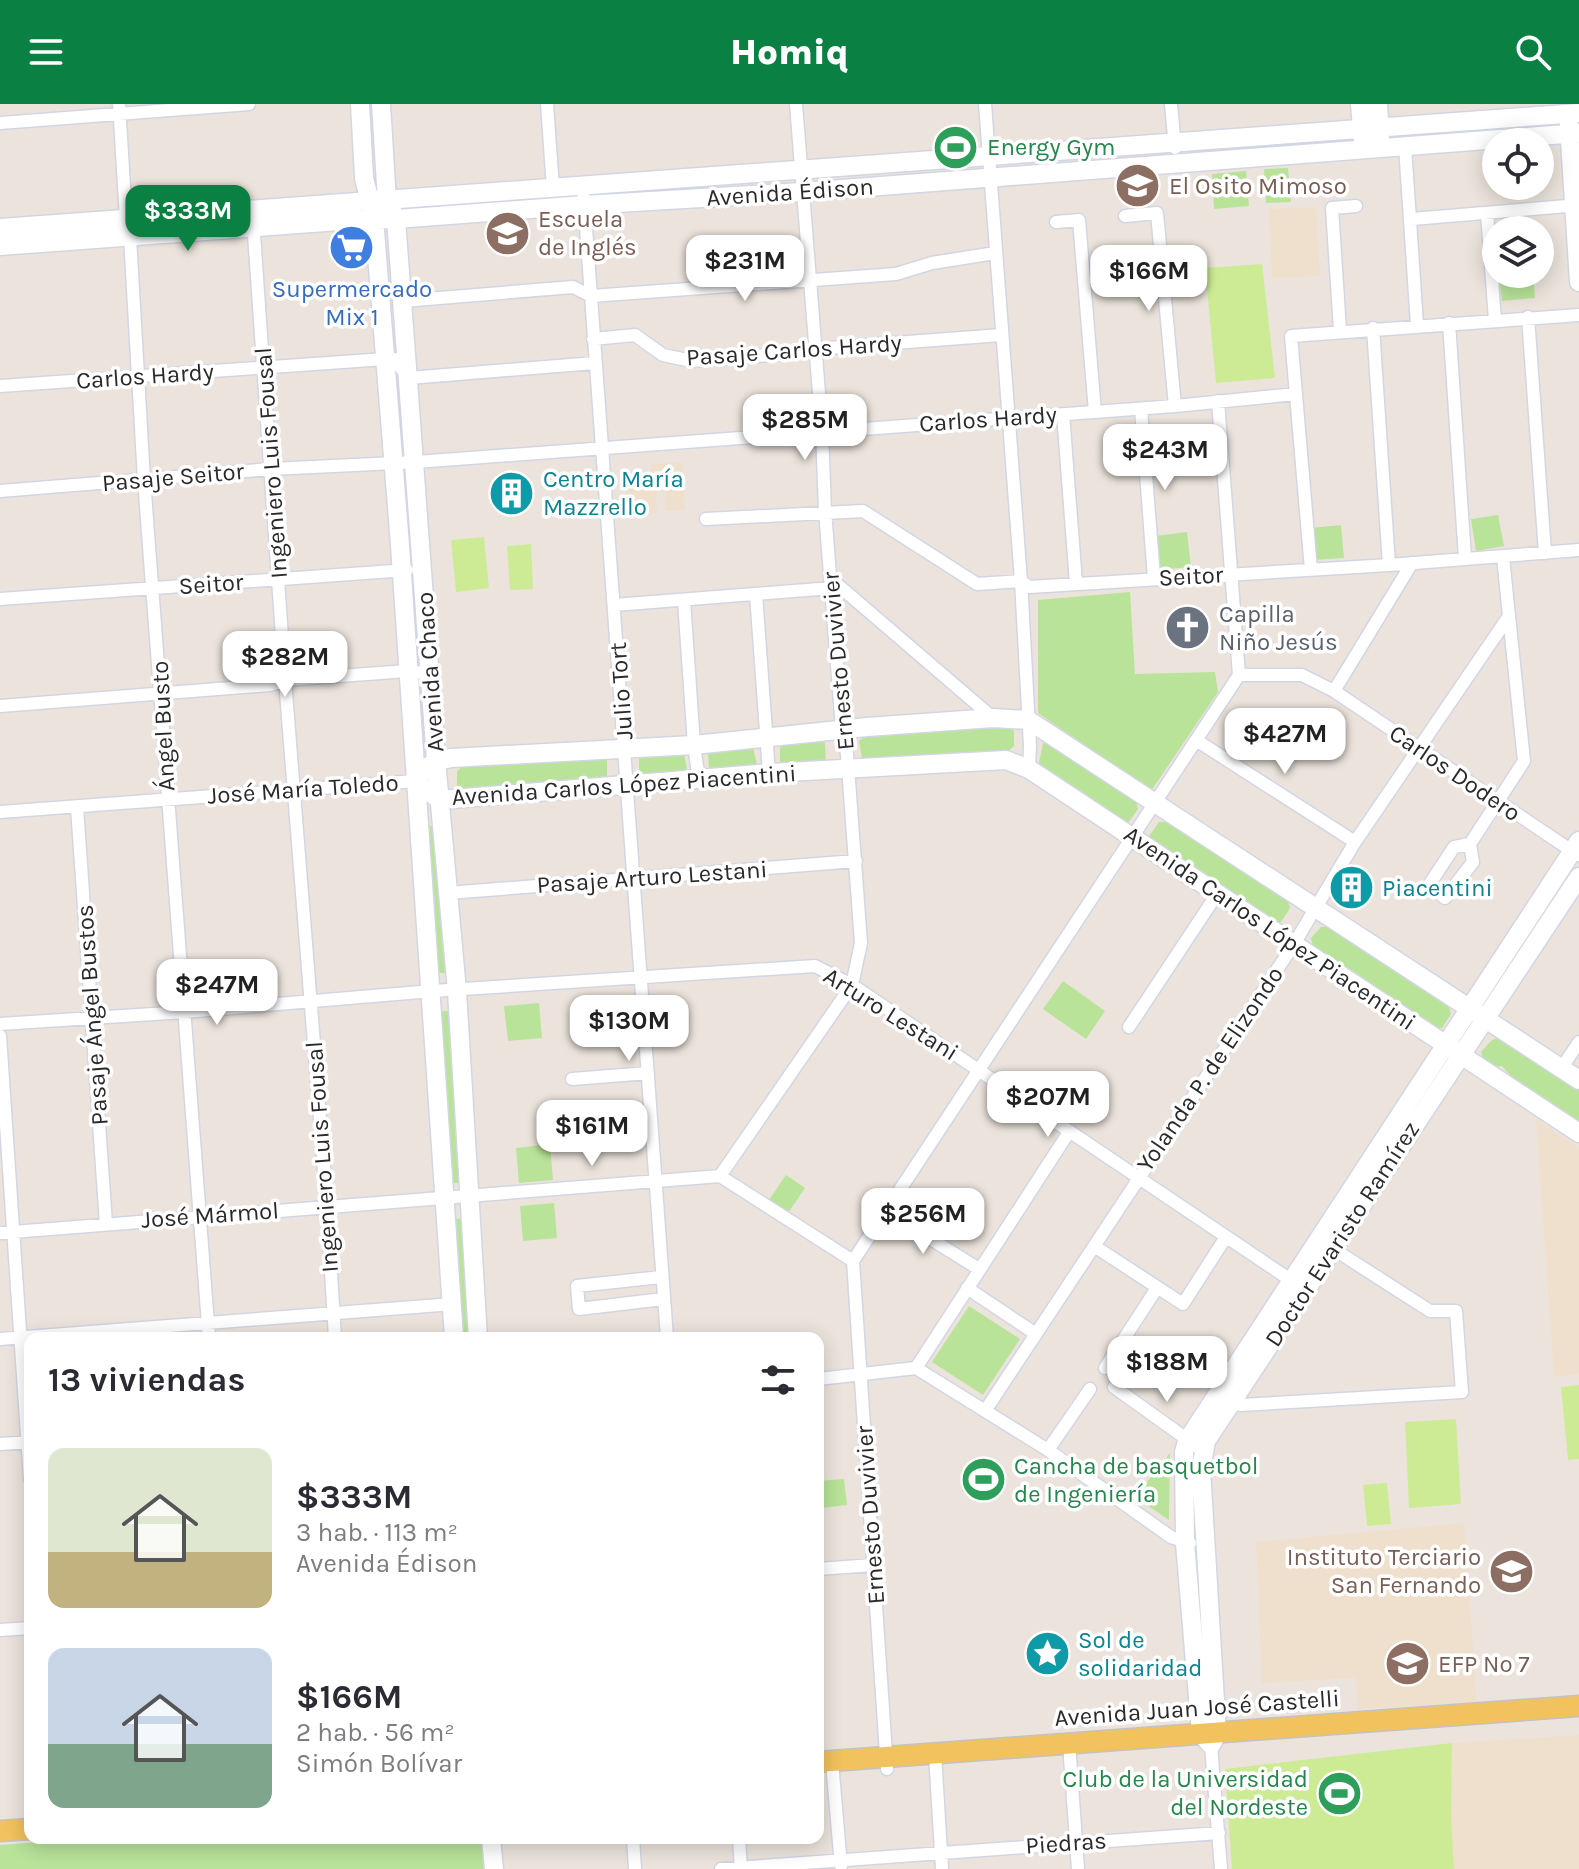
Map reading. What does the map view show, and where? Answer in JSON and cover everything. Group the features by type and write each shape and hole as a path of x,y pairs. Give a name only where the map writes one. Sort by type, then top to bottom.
{"main road":[{"name":"Avenida Chaco","path":"360,104 364,178 377,207"},
{"name":"Avenida Chaco","path":"381,104 377,207 385,359 454,1332"},
{"path":"1360,104 1370,128 1372,149"},
{"path":"1370,128 1378,104"},
{"name":"Avenida Édison","path":"377,207 396,219 801,169 1370,128 1571,110"},
{"path":"1571,110 1579,282"},
{"name":"Avenida Édison","path":"0,246 128,228 377,207 553,188 583,196 802,192 1574,133"},
{"name":"Avenida Chaco","path":"396,219 436,760 457,991 478,1332"},
{"name":"Avenida Édison","path":"0,228 128,228"},
{"name":"Avenida Carlos López Piacentini","path":"1579,1080 1028,720 993,718 842,729 694,745 436,760 425,767 415,781 440,800 769,773 1006,760 1029,769 1579,1133"},
{"name":"Doctor Evaristo Ramírez","path":"1478,1015 1577,850"},
{"name":"Doctor Evaristo Ramírez","path":"1194,1446 1478,1015 1579,877"},
{"name":"Doctor Evaristo Ramírez","path":"1299,1284 1332,1248 1454,1051"},
{"name":"Doctor Evaristo Ramírez","path":"1209,1738 1185,1543 1184,1452 1194,1446 1231,1403 1238,1378"},
{"path":"1194,1446 1201,1469 1209,1738"},
{"name":"Avenida Juan José Castelli","path":"825,1768 1579,1706"},
{"name":"Avenida Juan José Castelli","path":"1209,1738 1579,1719"},
{"path":"0,1821 24,1819"},
{"path":"0,1831 24,1829"},
{"path":"492,1844 494,1869"},
{"path":"501,1844 503,1869"}],"street":[{"path":"0,123 119,109 249,104"},
{"path":"547,104 553,188"},
{"name":"Ernesto Duvivier","path":"720,1176 852,985 861,943 825,511 822,431 796,104"},
{"path":"985,104 1021,581 1029,769"},
{"path":"1171,104 1175,163"},
{"name":"Ángel Busto","path":"119,109 167,799 202,1216 209,1332"},
{"path":"1405,146 1417,325"},
{"name":"Julio Tort","path":"583,196 666,1332"},
{"path":"1340,330 1332,208 1356,206"},
{"path":"1412,219 1576,206"},
{"path":"1125,216 1157,213 1175,406"},
{"path":"1487,213 1495,320"},
{"name":"Ingeniero Luis Fousal","path":"253,218 335,1332"},
{"path":"1056,222 1079,220 1095,412"},
{"path":"403,301 573,287 591,296 896,274 932,263 995,253"},
{"path":"1311,570 1291,336 1340,330 1579,315"},
{"path":"1528,317 1545,553"},
{"path":"1449,323 1465,558"},
{"path":"1373,328 1389,565"},
{"name":"Pasaje Carlos Hardy","path":"593,339 635,335 663,355 692,361 1001,335"},
{"path":"385,359 394,359 409,378 595,363"},
{"name":"Carlos Hardy","path":"0,386 385,359"},
{"name":"Carlos Hardy","path":"393,464 1141,409 1296,394"},
{"path":"720,1176 853,1261 1239,675 1218,401"},
{"path":"1141,409 1154,578"},
{"path":"1063,414 1076,583"},
{"name":"Pasaje Seitor","path":"0,491 271,469 393,464"},
{"path":"706,519 825,511"},
{"name":"Seitor","path":"825,511 863,511 977,584 1021,581 1029,587 1579,550"},
{"path":"1470,844 1524,761 1503,557"},
{"path":"1334,691 1412,563"},
{"name":"Seitor","path":"0,599 422,570"},
{"path":"614,605 756,594 832,584 993,718"},
{"path":"756,594 769,773"},
{"path":"684,600 699,780"},
{"name":"Yolanda P. de Elizondo","path":"985,1411 1294,944 1355,842 1509,616"},
{"path":"0,706 270,685 285,680 407,671 431,674"},
{"name":"Carlos Dodero","path":"1239,675 1302,675 1334,691 1418,750 1577,850"},
{"path":"1196,740 1355,842"},
{"name":"José María Toledo","path":"0,812 415,781"},
{"name":"Pasaje Ángel Bustos","path":"77,807 106,1224"},
{"name":"Pasaje Arturo Lestani","path":"448,893 856,861"},
{"path":"1129,1027 1217,894"},
{"name":"Arturo Lestani","path":"457,991 815,966 852,985 1299,1284"},
{"path":"0,1024 457,991"},
{"path":"0,1036 6,1232 24,1390"},
{"path":"1561,1069 1579,1042"},
{"path":"572,1079 648,1073"},
{"path":"916,1368 1069,1132"},
{"name":"José Mármol","path":"6,1232 720,1176"},
{"path":"886,1211 979,1269"},
{"path":"1094,1246 1183,1304 1226,1237"},
{"path":"1231,1403 1241,1405 1462,1392 1456,1311 1430,1311 1332,1248"},
{"name":"Ernesto Duvivier","path":"853,1261 887,1763"},
{"path":"661,1277 577,1286 579,1309 663,1299"},
{"path":"967,1288 1036,1334"},
{"path":"1105,1368 1157,1288"},
{"path":"82,1332 453,1304"},
{"path":"0,1339 24,1337"},
{"path":"824,1379 916,1368 1048,1450 1171,1537 1185,1543 1204,1543"},
{"path":"1114,1387 1194,1446"},
{"path":"1048,1450 1090,1389"},
{"path":"0,1444 24,1442"},
{"path":"824,1569 873,1565"},
{"path":"0,1630 24,1628"},
{"path":"1209,1738 1221,1869"},
{"path":"1069,1749 1078,1869"},
{"path":"935,1760 942,1869"},
{"path":"825,1768 841,1865"},
{"name":"Piedras","path":"721,1869 841,1865 941,1852 1219,1833"},
{"path":"633,1844 635,1869"},
{"path":"739,1844 741,1868"}],"shaded area":[{"path":"1316,207 1320,276 1272,278 1269,209"},
{"path":"682,462 685,510 665,511 664,486 656,486 657,513 627,514 625,472 651,470 651,464"},
{"path":"1536,1119 1579,1148 1579,1374 1554,1377"},
{"path":"1464,1523 1477,1703 1358,1709 1356,1678 1262,1683 1256,1542"},
{"path":"1579,1735 1579,1869 1454,1869 1452,1743"}],"green space":[{"path":"1288,168 1291,202 1266,203 1264,169"},
{"path":"1246,171 1249,206 1214,209 1212,174"},
{"path":"1262,264 1275,378 1216,383 1205,268"},
{"path":"1500,288 1534,288 1535,298 1502,301"},
{"path":"1498,515 1504,546 1476,551 1471,519"},
{"path":"1341,525 1344,558 1313,560 1310,528"},
{"path":"1187,532 1191,567 1159,570 1155,536"},
{"path":"484,537 489,588 456,592 451,540"},
{"path":"531,544 533,589 510,590 507,546"},
{"path":"1130,592 1135,674 1215,672 1218,692 1151,791 1038,713 1038,600"},
{"path":"1006,725 1014,731 1014,746 1004,755 870,762 862,758 859,741 866,735"},
{"path":"820,738 825,743 826,762 780,764 780,748 786,741"},
{"path":"1044,739 1135,798 1138,809 1128,823 1119,823 1043,769 1039,762"},
{"path":"753,747 757,765 717,773 709,768 708,752"},
{"path":"645,752 684,753 687,770 670,778 645,777 639,774 639,758"},
{"path":"602,754 607,759 607,778 465,793 457,788 457,772 462,766"},
{"path":"1159,822 1169,822 1288,900 1290,908 1281,922 1274,923 1150,842 1149,836"},
{"path":"424,826 433,826 447,973 436,973"},
{"path":"1321,927 1330,927 1448,1004 1451,1014 1442,1028 1433,1029 1314,950 1311,938"},
{"path":"1063,981 1105,1011 1086,1039 1043,1009"},
{"path":"539,1003 542,1038 508,1041 504,1006"},
{"path":"439,1011 448,1011 460,1183 451,1183"},
{"path":"1498,1037 1579,1089 1579,1121 1511,1076 1502,1066 1496,1067 1483,1058 1481,1052"},
{"path":"550,1144 553,1180 519,1183 516,1148"},
{"path":"786,1175 805,1188 788,1213 769,1200"},
{"path":"554,1203 557,1238 523,1241 520,1206"},
{"path":"464,1218 472,1332 463,1332 455,1219"},
{"path":"969,1306 1020,1339 983,1395 932,1362"},
{"path":"1579,1385 1579,1459 1568,1460 1561,1387"},
{"path":"1456,1419 1461,1504 1409,1508 1405,1422"},
{"path":"1170,1453 1169,1520 1135,1497"},
{"name":"Cancha de basquetbol de Ingeniería","path":"1003,1467 1005,1489 962,1492 961,1470"},
{"path":"844,1479 847,1505 824,1508 824,1481"},
{"path":"1387,1483 1391,1524 1367,1526 1363,1485"},
{"name":"Club de la Universidad del Nordeste","path":"1452,1743 1454,1869 1232,1869 1225,1769"},
{"path":"486,1844 487,1869 0,1869 0,1845"}],"place":[{"name":"Energy Gym","path":"956,147"},
{"name":"El Osito Mimoso","path":"1138,186"},
{"name":"Escuela de Inglés","path":"507,233"},
{"name":"Supermercado Mix 1","path":"352,247"},
{"name":"Centro María Mazzrello","path":"512,493"},
{"name":"Capilla Niño Jesús","path":"1188,628"},
{"name":"Piacentini","path":"1351,888"},
{"name":"Cancha de basquetbol de Ingeniería","path":"983,1480"},
{"name":"Instituto Terciario San Fernando","path":"1512,1571"},
{"name":"Sol de solidaridad","path":"1047,1654"},
{"name":"EFP Nº 7","path":"1407,1664"},
{"name":"Club de la Universidad del Nordeste","path":"1339,1793"}]}
